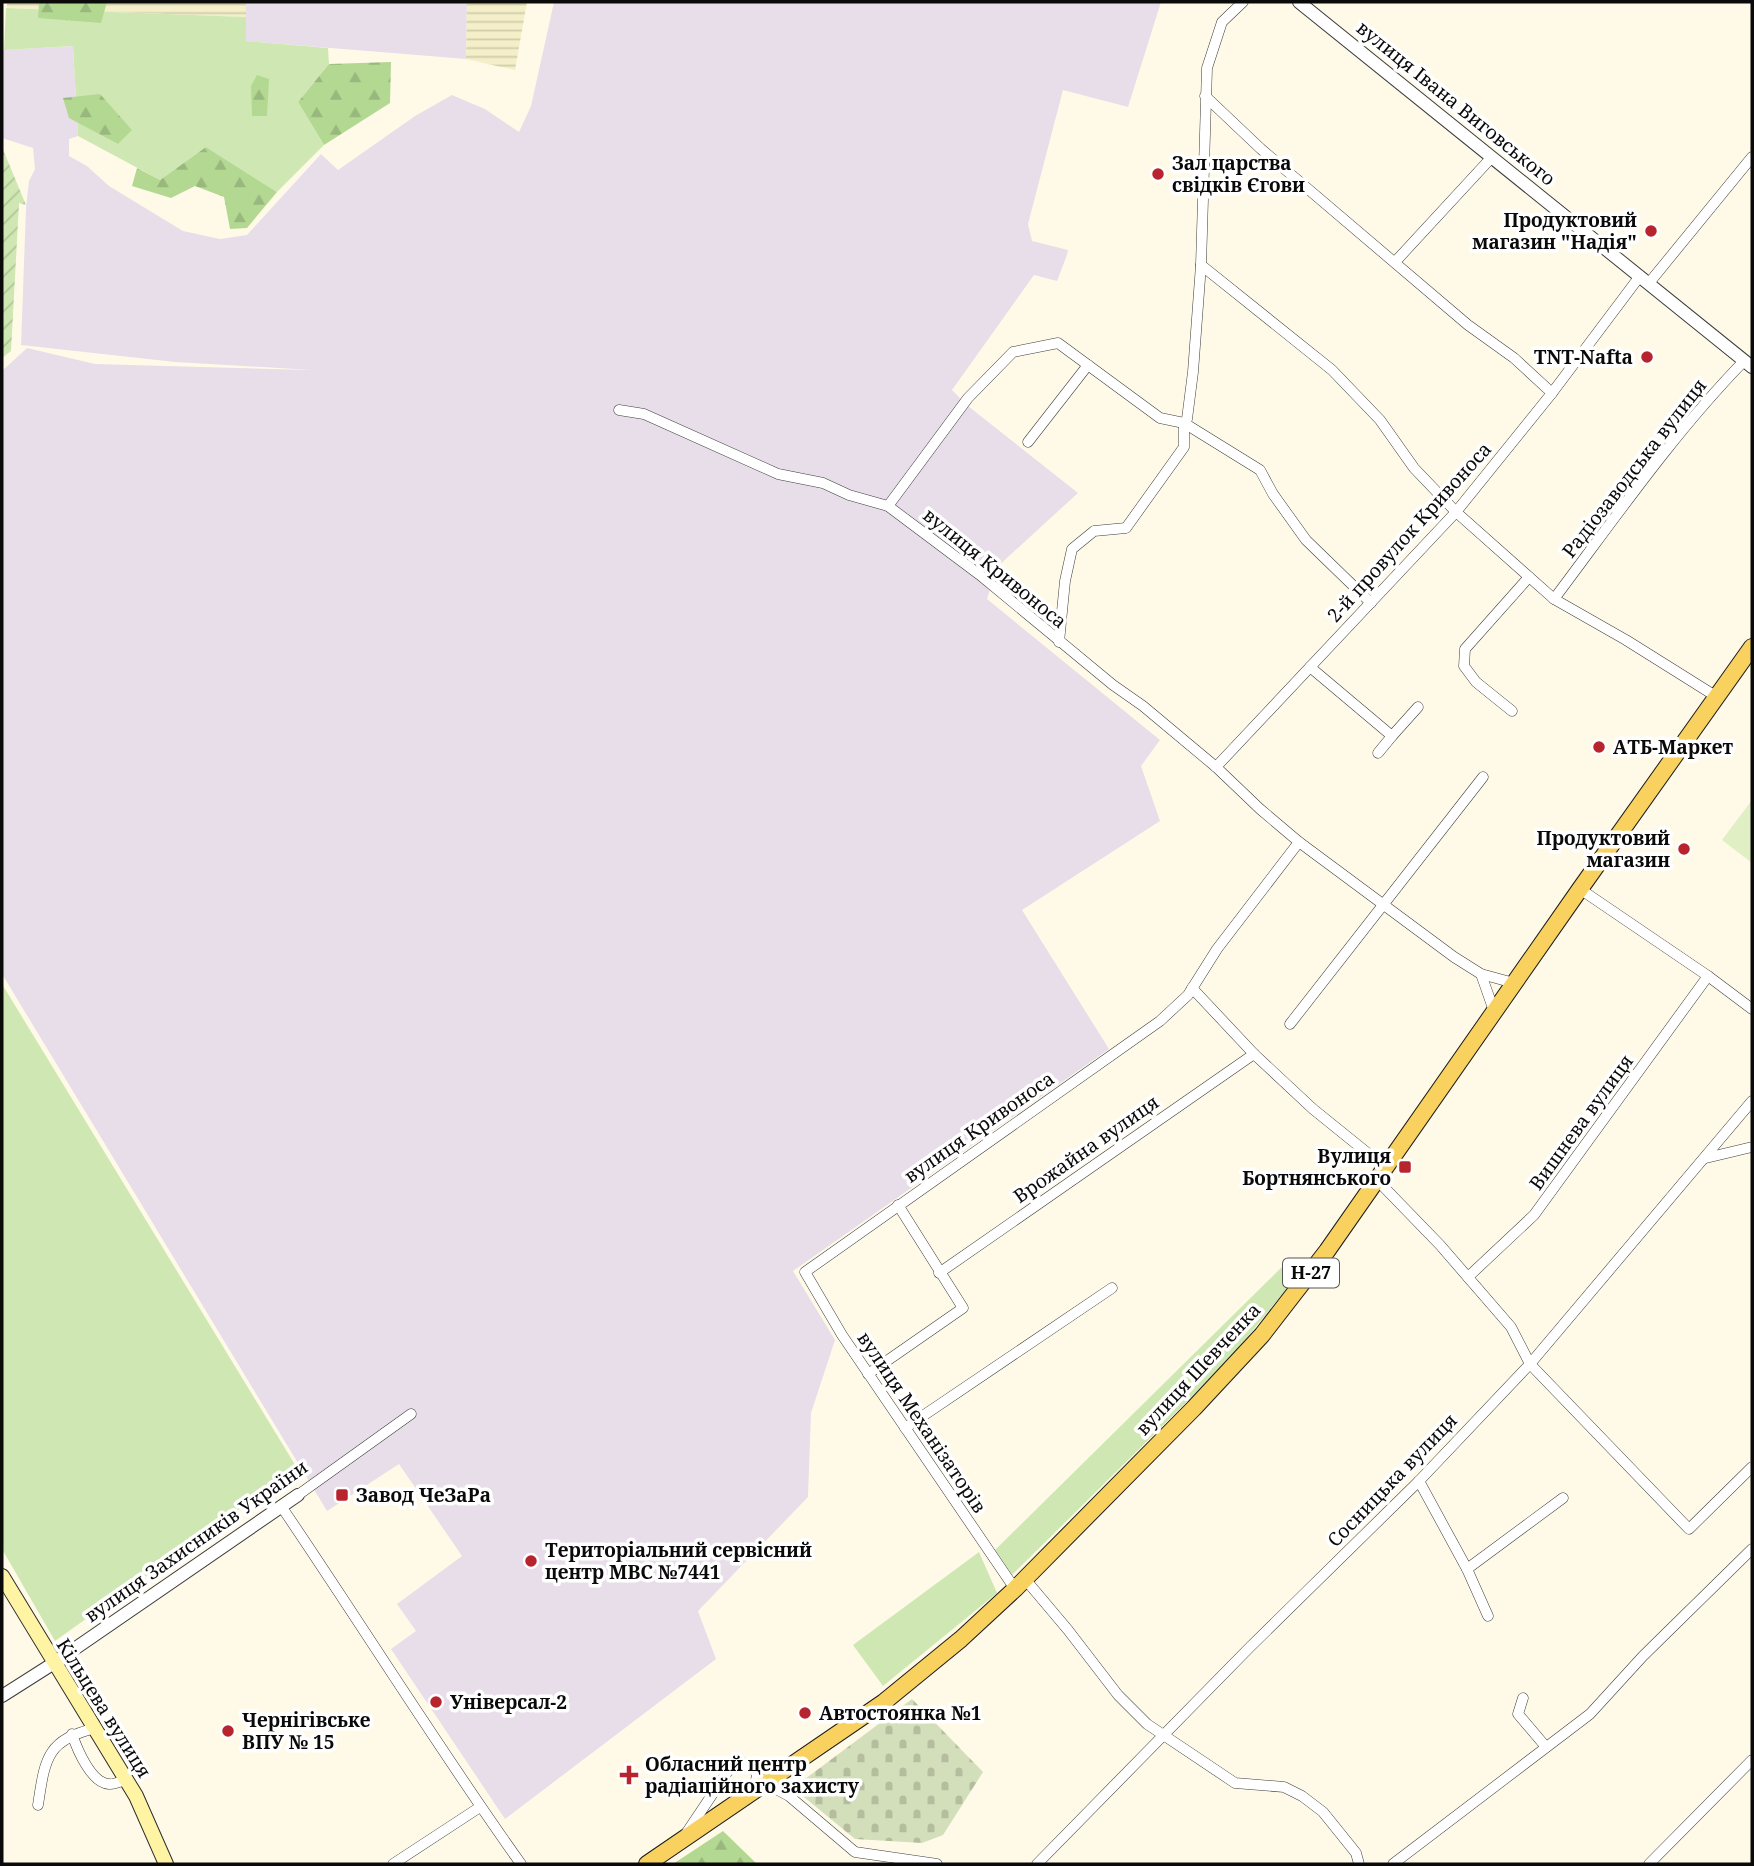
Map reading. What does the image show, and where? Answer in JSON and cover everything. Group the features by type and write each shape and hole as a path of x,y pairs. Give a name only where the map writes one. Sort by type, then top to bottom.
{"main road":[{"name":"вулиця Шевченка","path":"647,1864 884,1702 961,1639 1020,1584 1194,1408 1262,1335 1327,1251 1752,647"},
{"name":"Кільцева вулиця","path":"2,1576 136,1796 166,1864"}],"street":[{"path":"1059,642 1065,581 1072,549 1094,531 1126,528 1184,447 1184,423 1187,419 1193,372 1201,265 1207,68 1222,22 1243,2"},
{"name":"вулиця Івана Виговського","path":"1299,2 1748,364"},
{"path":"1205,96 1261,149 1468,325 1514,358 1552,393"},
{"path":"1395,262 1492,157"},
{"name":"2-й провулок Кривоноса","path":"1216,767 1456,512 1644,280 1752,157"},
{"path":"1201,265 1332,370 1380,420 1414,468 1456,512 1554,599 1717,697"},
{"path":"888,506 968,398 1013,352 1058,343 1160,418 1184,423 1261,470 1273,494 1306,540 1371,603"},
{"name":"Радіозаводська вулиця","path":"1554,599 1713,392 1748,364"},
{"path":"1028,442 1088,365"},
{"name":"вулиця Кривоноса","path":"619,410 644,414 778,474 822,483 849,495 888,506 980,575 1059,642 1143,706 1299,842 1454,957 1481,974 1514,983"},
{"path":"1512,711 1476,682 1464,666 1465,649 1529,577"},
{"path":"1310,667 1392,736"},
{"path":"1378,753 1418,707"},
{"path":"1290,1024 1483,777"},
{"name":"вулиця Кривоноса","path":"805,1272 1160,1021 1192,988 1217,949 1299,842"},
{"path":"1580,889 1752,1009"},
{"path":"1481,974 1494,1011"},
{"name":"Вишнева вулиця","path":"1468,1277 1534,1215 1708,976"},
{"path":"1192,988 1254,1054 1381,1174 1511,1327 1530,1364 1689,1529 1752,1467"},
{"name":"Врожайна вулиця","path":"939,1273 1254,1054"},
{"name":"Сосницька вулиця","path":"1037,1864 1419,1480 1530,1364 1752,1101"},
{"path":"1705,1158 1752,1147"},
{"path":"868,1374 963,1308 898,1205"},
{"name":"вулиця Механізаторів","path":"805,1272 868,1374 1020,1584 1068,1630 1118,1695 1147,1724 1235,1783 1284,1787 1302,1796 1323,1812 1356,1853 1359,1864"},
{"path":"905,1427 1112,1288"},
{"name":"вулиця Захисників України","path":"2,1696 54,1663 411,1414"},
{"path":"1419,1480 1467,1569 1488,1616"},
{"path":"1467,1569 1563,1498"},
{"path":"281,1506 480,1807 522,1864"},
{"path":"1392,1864 1590,1714 1643,1656 1752,1549"},
{"path":"1523,1698 1518,1714 1546,1747"},
{"path":"38,1805 42,1770 50,1752 72,1734 96,1728"},
{"path":"72,1734 86,1766 100,1782 110,1785 125,1780"},
{"path":"1649,1864 1752,1760"},
{"path":"682,1840 732,1765 745,1763 755,1770 759,1787 789,1796 855,1852 937,1864"},
{"path":"393,1864 480,1807"}],"shaded area":[{"path":"7,2 246,2 246,17 7,8"},
{"path":"246,2 467,2 466,59 246,41"},
{"path":"467,2 527,2 515,70 466,59"},
{"path":"554,2 1161,2 1128,107 1063,90 1028,224 1032,241 1068,250 1067,255 1057,281 1034,275 952,390 968,406 1078,493 997,567 987,599 1160,740 1141,766 1160,821 1022,910 1109,1049 793,1271 835,1340 811,1413 808,1497 698,1611 716,1659 505,1819 391,1649 416,1631 397,1604 462,1556 399,1464 327,1511 2,974 2,371 27,348 95,364 312,370 175,362 21,345 26,207 29,181 35,169 33,148 2,138 2,50 73,46 78,136 69,139 69,156 87,166 109,186 183,231 220,239 247,235 321,154 338,170 415,116 452,95 485,109 519,132 531,106"}],"green space":[{"path":"39,2 107,2 101,23 38,18"},
{"path":"6,8 246,17 246,41 328,48 329,64 298,102 324,145 277,192 206,147 160,180 78,136 73,46 4,50"},
{"path":"391,62 390,103 324,145 298,102 329,64"},
{"path":"257,75 269,79 267,116 252,116 251,86"},
{"path":"100,94 132,130 118,144 69,118 63,98"},
{"path":"2,147 26,205 19,203 11,351 2,358"},
{"path":"206,147 277,192 247,228 230,229 224,197 195,186 171,198 132,186 137,168 160,180"},
{"path":"1752,800 1752,863 1722,840"},
{"path":"2,984 297,1468 55,1641 2,1549"},
{"path":"1284,1265 1301,1271 1228,1361 1012,1575 995,1550"},
{"path":"979,1552 997,1593 883,1686 853,1645"},
{"path":"912,1699 983,1772 943,1835 922,1843 855,1839 793,1788"},
{"path":"723,1831 757,1864 673,1864"}],"place":[{"name":"Зал царства свідків Єгови","path":"1158,174"},
{"name":"Продуктовий магазин \"Надія\"","path":"1651,231"},
{"name":"TNT-Nafta","path":"1647,357"},
{"name":"АТБ-Маркет","path":"1599,747"},
{"name":"Продуктовий магазин","path":"1684,849"},
{"name":"Вулиця Бортнянського","path":"1405,1167"},
{"name":"Завод ЧеЗаРа","path":"342,1495"},
{"name":"Територіальний сервісний центр МВС №7441","path":"531,1561"},
{"name":"Універсал-2","path":"436,1702"},
{"name":"Автостоянка №1","path":"805,1713"},
{"name":"Чернігівське ВПУ № 15","path":"228,1731"},
{"name":"Обласний центр радіаційного захисту","path":"629,1775"}]}
